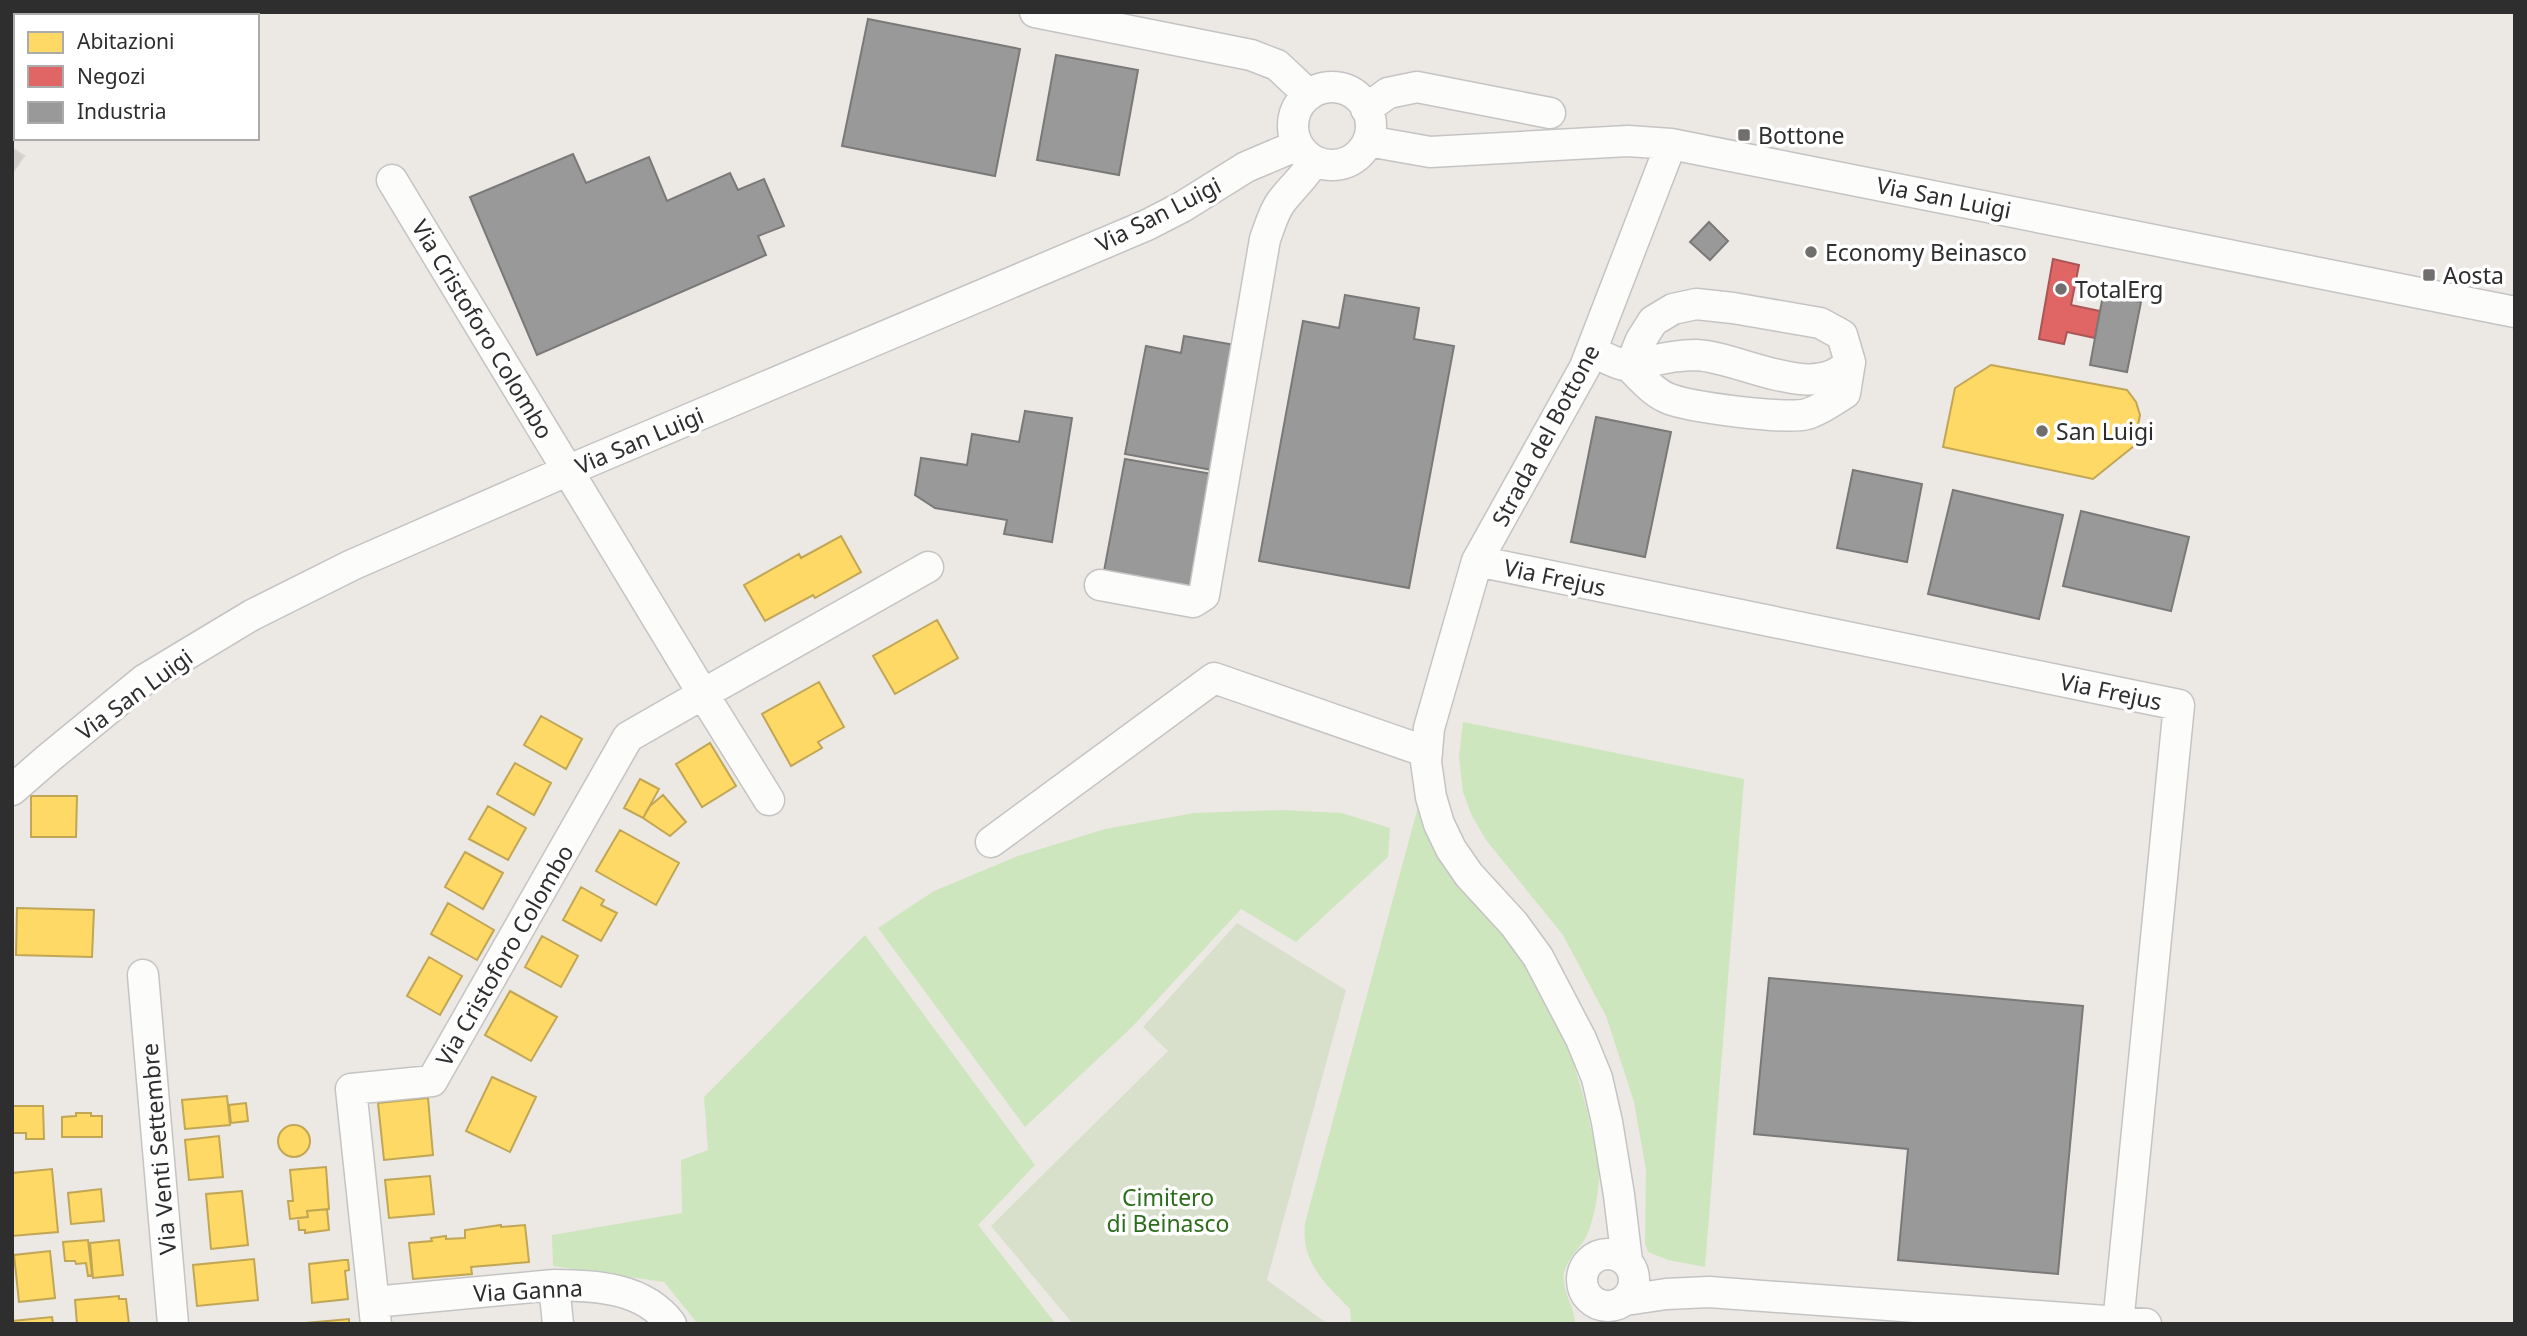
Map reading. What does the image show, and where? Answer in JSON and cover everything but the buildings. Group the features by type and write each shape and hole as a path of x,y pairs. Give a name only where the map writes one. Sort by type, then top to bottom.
{"street":[{"path":"1035,12 1251,55 1277,65 1309,95"},
{"path":"1366,109 1388,93 1417,87 1550,113"},
{"path":"1100,585 1193,602 1205,595 1265,239 1275,211 1307,175 1306,153 1293,128 1294,118 1298,108 1309,95 1325,88 1343,89 1356,96 1366,109 1371,126 1368,141"},
{"name":"Via San Luigi","path":"12,790 144,680 251,615 352,565 1147,225 1182,207 1246,167 1306,153 1328,165 1344,163 1360,153 1368,141 1430,152 1628,141 1671,144 2515,312"},
{"name":"Strada del Bottone","path":"1428,740 1478,561 1592,352 1671,144"},
{"name":"Via Cristoforo Colombo","path":"392,180 769,800"},
{"path":"1592,352 1630,367 1667,398 1700,406 1774,415 1805,415 1845,393 1850,362 1842,335 1820,323 1696,304 1673,309 1653,321 1640,340 1630,367"},
{"path":"1630,367 1656,359 1694,355 1717,357 1785,377 1804,379 1842,372 1850,362"},
{"name":"Via Frejus","path":"1478,561 2179,705 2127,1323"},
{"name":"Via Cristoforo Colombo","path":"375,1313 351,1089 432,1081 628,737 928,567"},
{"path":"991,842 1214,678 1428,740 1431,797 1439,824 1451,849 1469,875 1514,924 1538,957 1581,1039 1597,1078 1607,1122 1629,1263 1635,1280 1631,1294 1619,1309"},
{"name":"Via Venti Settembre","path":"142,975 173,1324"},
{"path":"1615,1173 1606,1221 1594,1257 1583,1270 1581,1278 1589,1310 1603,1306 1619,1309 1666,1294 1709,1292"},
{"path":"1594,1257 1611,1254 1650,1274 1709,1292 1816,1312 2127,1323"},
{"path":"554,1285 558,1324"},
{"name":"Via Ganna","path":"375,1313 554,1285 615,1289 642,1298 666,1316 671,1324"}],"green space":[{"path":"1463,722 1744,779 1705,1267 1668,1260 1648,1252 1645,1243 1646,1170 1634,1102 1606,1016 1563,935 1486,840 1472,816 1463,792 1459,757"},
{"path":"1418,807 1445,867 1509,939 1527,965 1558,1025 1581,1089 1599,1164 1599,1176 1592,1222 1564,1273 1564,1286 1575,1324 1351,1324 1350,1309 1316,1271 1307,1250 1305,1223"},
{"path":"1283,810 1342,813 1390,828 1388,857 1296,942 1241,909 1132,1027 1025,1127 878,928 934,891 1018,856 1105,829 1194,813"},
{"name":"Cimitero di Beinasco","path":"1237,923 1346,990 1267,1280 1328,1324 1073,1324 991,1226 1168,1051 1143,1027"},
{"path":"865,935 1035,1165 978,1225 1056,1324 698,1324 664,1282 553,1266 552,1235 682,1213 681,1160 708,1150 704,1097"}],"place":[{"name":"Bottone","path":"1744,135"},
{"name":"Economy Beinasco","path":"1811,252"},
{"name":"Aosta","path":"2429,275"},
{"name":"TotalErg","path":"2061,289"},
{"name":"San Luigi","path":"2042,431"}]}
